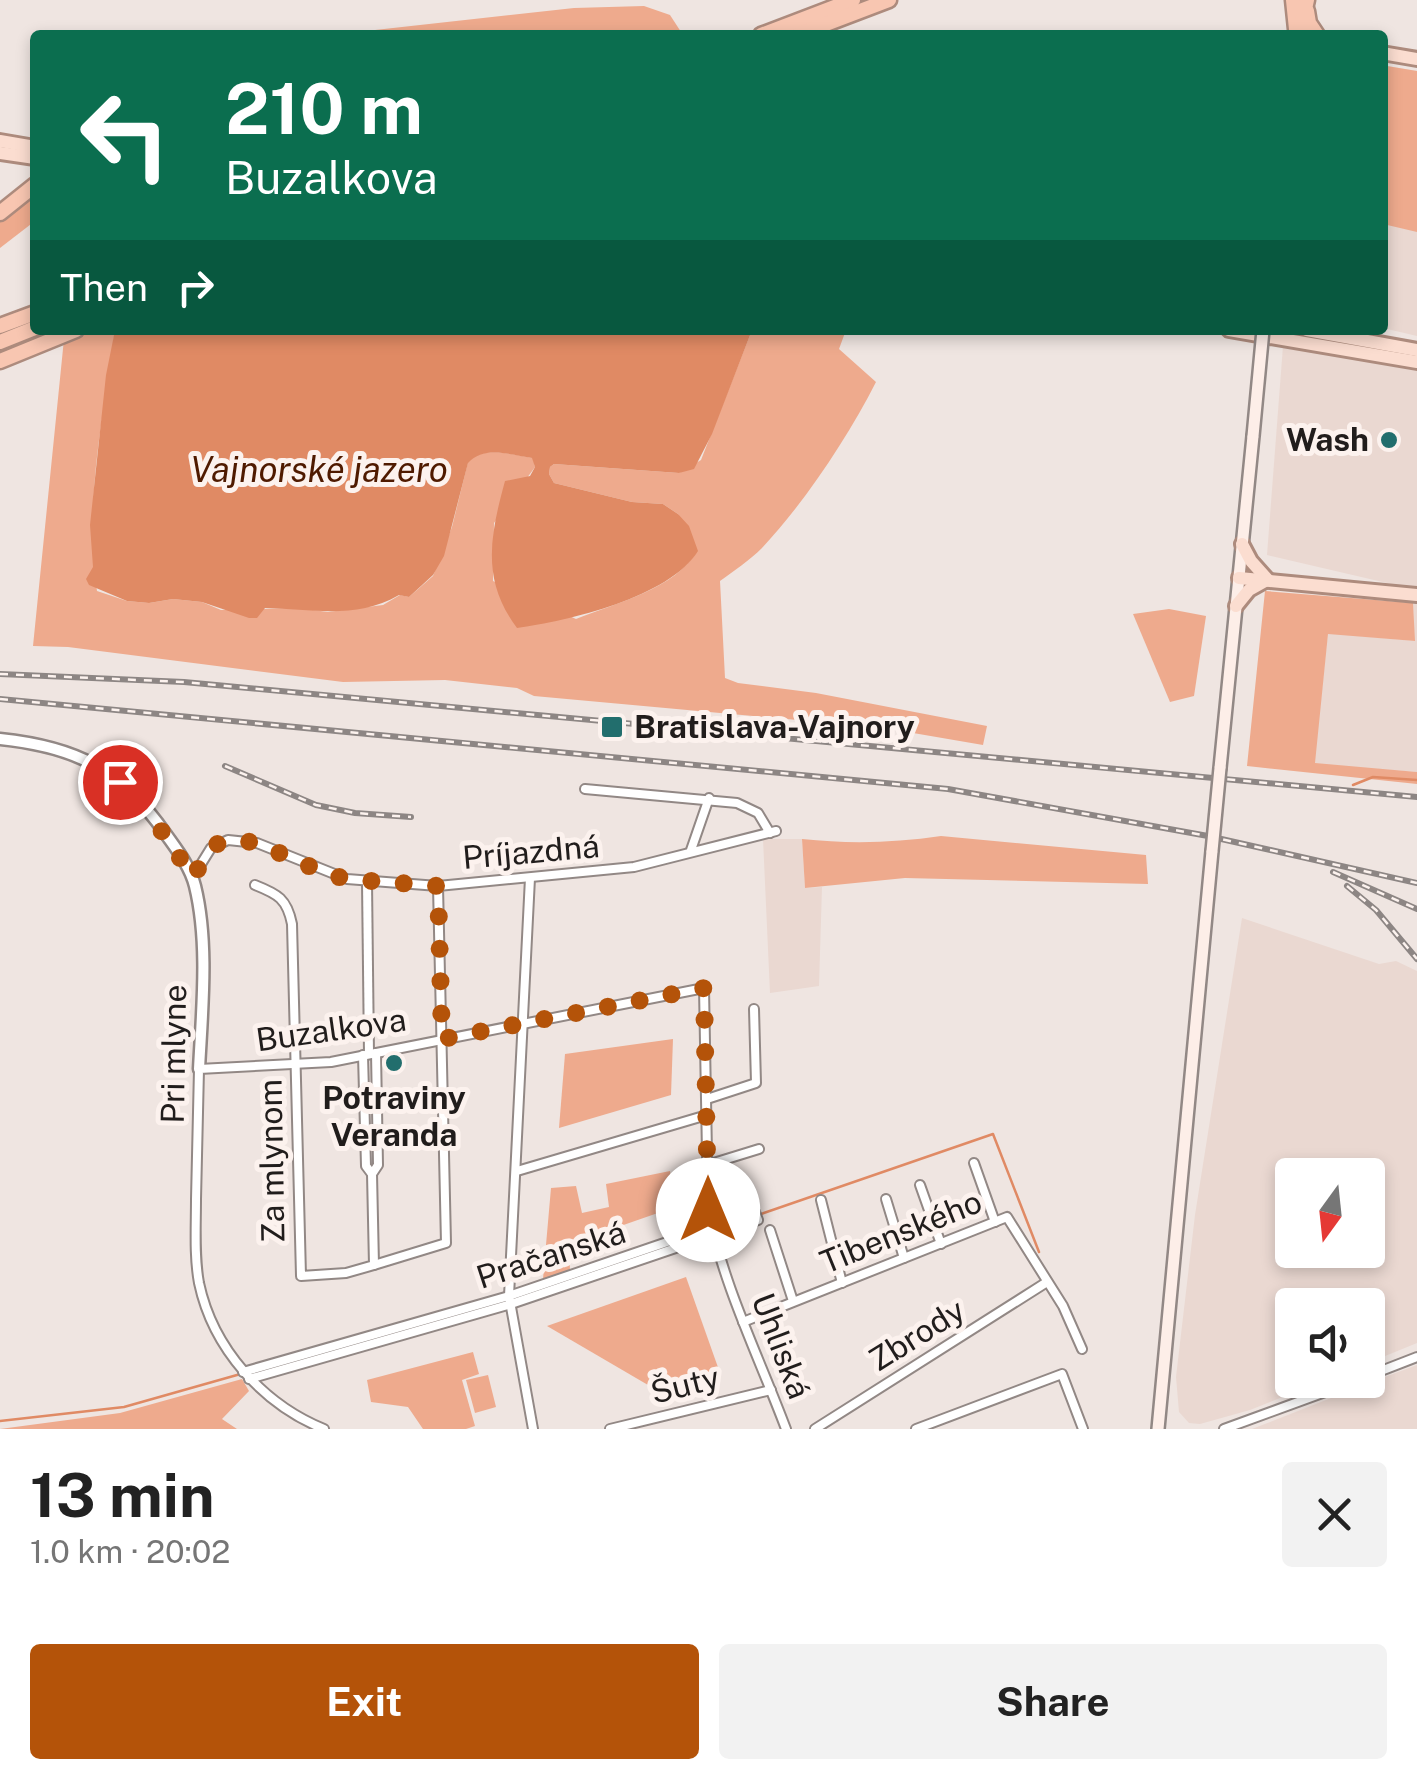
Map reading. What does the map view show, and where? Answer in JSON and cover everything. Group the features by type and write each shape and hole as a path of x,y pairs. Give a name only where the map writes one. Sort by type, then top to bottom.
{"highway":[{"path":"774,30 853,0"},
{"path":"810,30 889,0"},
{"path":"1299,30 1302,2"},
{"path":"1302,2 1314,30"},
{"path":"0,214 30,189"},
{"path":"0,326 30,314"},
{"path":"0,342 30,330"},
{"path":"32,348 57,335"},
{"path":"0,361 64,335"}],"main road":[{"path":"1388,54 1417,59"},
{"path":"0,142 30,146"},
{"path":"0,153 30,157"},
{"path":"1258,335 1417,362"},
{"path":"1158,1424 1263,335"},
{"path":"1335,335 1417,350"},
{"path":"1242,544 1252,564 1268,580"},
{"path":"1239,578 1417,595"},
{"path":"1236,606 1249,590 1268,580"}],"street":[{"name":"Pri mlyne","path":"0,740 68,752 112,775 143,804 193,877 201,918 198,1274 208,1313 246,1375 289,1412 324,1429"},
{"path":"586,789 709,798 691,850"},
{"name":"Príjazdná","path":"193,877 211,848 238,840 257,843 327,874 367,882 438,886 634,866 773,832 750,808 709,798"},
{"path":"530,878 510,1300 532,1429"},
{"path":"367,882 370,1054 378,1164 372,1174 374,1264 446,1243 438,886"},
{"name":"Za mlynom","path":"254,885 282,896 292,924 301,1276 346,1272 374,1264"},
{"name":"Buzalkova","path":"198,1069 295,1065 370,1054 704,988"},
{"name":"Uhliská","path":"704,988 708,1210 712,1232 786,1429"},
{"path":"707,1099 756,1083 754,1009"},
{"path":"517,1172 706,1115"},
{"path":"707,1165 758,1149"},
{"path":"974,1164 995,1222"},
{"path":"920,1185 941,1244"},
{"path":"886,1199 904,1258"},
{"path":"821,1200 842,1283"},
{"name":"Pračanská","path":"246,1375 510,1300 758,1220 755,1212 712,1232"},
{"name":"Tibenského","path":"743,1322 1007,1217 1047,1282"},
{"path":"770,1230 793,1301"},
{"path":"1047,1282 1063,1306 1082,1349"},
{"name":"Zbrody","path":"814,1429 1047,1282"},
{"path":"1385,1369 1417,1357"},
{"path":"916,1429 1062,1374 1083,1429"},
{"name":"Šuty","path":"610,1429 771,1390"},
{"path":"1224,1429 1309,1398"},
{"path":"1158,1424 1169,1429"}],"shaded area":[{"path":"644,6 670,15 680,30 375,30 574,8"},
{"path":"1388,66 1417,71 1417,336 1388,329"},
{"path":"1388,66 1417,71 1417,232 1388,225"},
{"path":"30,197 30,225 0,248 0,222"},
{"path":"74,335 114,335 94,492 97,591 127,601 173,599 202,602 221,610 297,608 328,612 383,605 400,595 409,597 433,576 452,527 468,462 482,454 499,452 533,458 535,467 494,523 493,581 576,619 660,585 697,551 678,514 663,504 632,502 554,483 550,467 554,464 679,473 701,460 750,335 844,335 839,349 876,382 810,490 762,548 720,581 725,678 987,726 983,745 884,728 534,696 517,688 445,680 343,682 68,647 33,646 64,339"},
{"path":"1283,346 1417,371 1417,590 1267,555"},
{"path":"1265,591 1413,603 1415,641 1328,634 1315,763 1417,772 1417,784 1247,766"},
{"path":"1413,603 1417,603 1417,772 1314,764 1328,633 1414,641"},
{"path":"1169,609 1206,616 1194,696 1170,702 1133,614"},
{"path":"941,836 1146,855 1148,884 905,878 805,888 802,839 871,842"},
{"path":"763,839 802,839 805,888 822,887 819,986 770,993"},
{"path":"1242,918 1379,964 1396,961 1417,971 1417,1343 1385,1356 1385,1288 1275,1288 1275,1398 1280,1398 1200,1424 1189,1423 1179,1412 1176,1377 1195,1215"},
{"path":"673,1039 671,1095 559,1128 565,1054"},
{"path":"670,1171 675,1207 569,1244 570,1271 543,1279 551,1188 576,1186 582,1213 609,1207 606,1184"},
{"path":"686,1277 720,1373 648,1385 547,1326"},
{"path":"473,1352 479,1374 462,1380 475,1426 423,1429 408,1407 371,1402 367,1380"},
{"path":"1417,1365 1417,1429 1252,1429 1331,1398 1385,1398 1385,1377"},
{"path":"488,1375 496,1407 475,1413 466,1380"},
{"path":"242,1379 249,1391 222,1419 237,1429 0,1429 120,1413"}],"water":[{"name":"Vajnorské jazero","path":"114,335 750,335 712,434 694,469 679,473 554,464 550,467 554,483 632,502 663,504 689,526 698,551 684,567 642,594 589,613 517,628 493,575 495,520 505,481 530,476 535,467 532,458 498,453 482,454 468,463 444,556 433,575 409,597 399,595 367,608 350,610 265,608 257,618 249,618 202,602 127,601 89,585 86,579 93,567 90,525"}],"waterway":[{"path":"1353,785 1373,777 1417,780"},
{"path":"761,1214 993,1134 1039,1252"},
{"path":"718,1229 752,1218"},
{"path":"0,1421 124,1407 237,1375"}],"railway":[{"path":"0,674 184,682 1417,797"},
{"path":"0,699 948,789 1208,836 1417,883"},
{"path":"225,766 316,805 355,813 411,817"},
{"path":"1333,872 1417,909"},
{"path":"1347,886 1376,910 1417,959"}],"place":[{"name":"Wash","path":"1389,440"},
{"name":"Bratislava-Vajnory","path":"612,727"},
{"name":"Potraviny Veranda","path":"394,1063"}],"route":[{"path":"120,782 143,804 193,877 211,848 238,840 257,843 347,879 438,886 442,1039 704,988 708,1210"}]}
